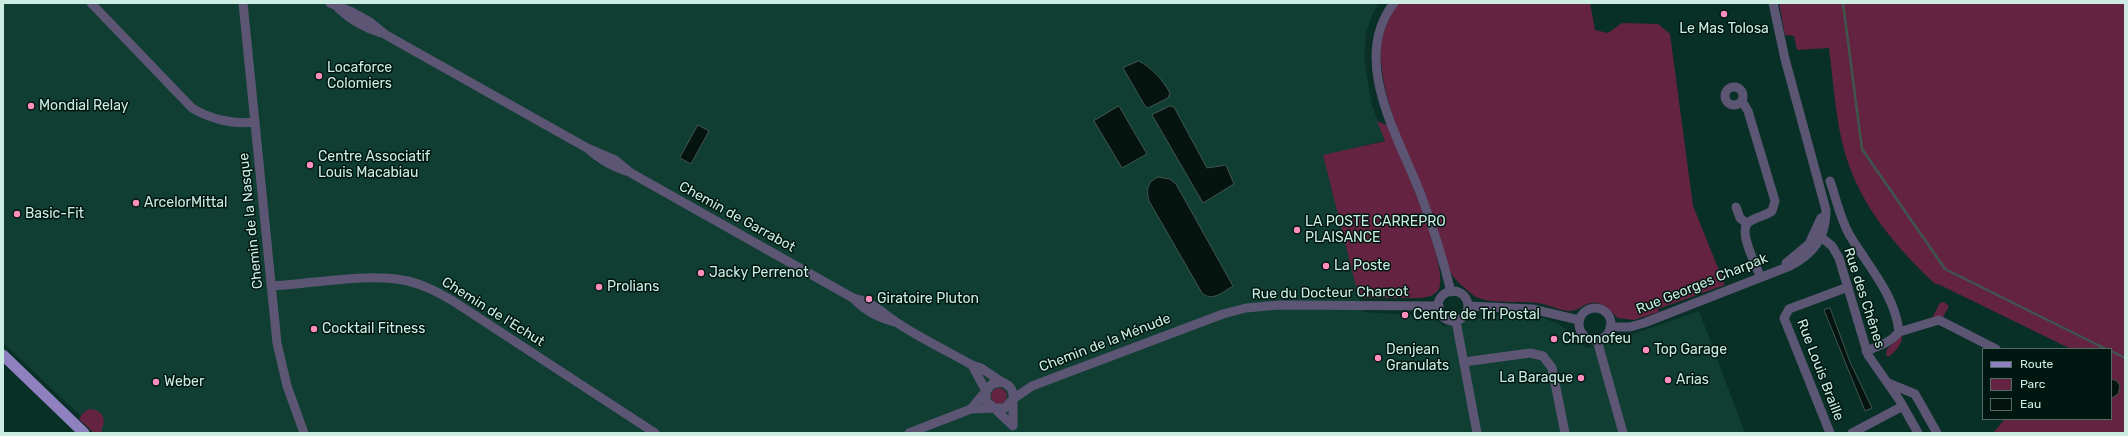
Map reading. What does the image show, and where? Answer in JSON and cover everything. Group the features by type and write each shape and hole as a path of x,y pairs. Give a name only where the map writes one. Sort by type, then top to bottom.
{"main road":[{"path":"3,356 84,433"}],"street":[{"path":"91,3 192,108 206,115 224,120 255,122"},
{"name":"Chemin de la Nasque","path":"243,3 279,356 287,386 304,433"},
{"path":"1394,3 1384,17 1376,49 1381,91 1388,116 1428,213 1451,292"},
{"path":"1773,3 1785,59 1826,216 1819,234"},
{"name":"Chemin de Garrabot","path":"334,5 352,12 370,22 386,35 587,148 601,160 613,167 629,172 853,298 864,300 878,308 895,322 972,365 981,368 1004,383"},
{"path":"1742,101 1748,111 1775,201 1772,211 1747,224 1744,235 1760,276"},
{"path":"1830,181 1849,234 1891,301 1896,315 1899,332"},
{"path":"1736,207 1740,218 1747,224"},
{"name":"Rue Georges Charpak","path":"1780,268 1817,238 1819,234"},
{"name":"Rue Georges Charpak","path":"1610,327 1637,325 1803,259 1815,248 1819,234"},
{"name":"Rue des Chênes","path":"1819,234 1838,254 1866,351 1901,403 1918,433"},
{"name":"Chemin de l'Echut","path":"271,286 376,278 408,281 420,285 459,305 655,433"},
{"name":"Rue Louis Braille","path":"1830,433 1784,318 1789,309 1848,287"},
{"path":"1451,292 1460,294 1464,297 1468,306 1466,313 1456,321 1444,318 1439,306 1441,298 1451,292"},
{"name":"Rue du Docteur Charcot","path":"1188,326 1246,308 1279,305 1439,306"},
{"path":"1468,306 1532,309 1579,320"},
{"path":"1594,308 1601,309 1607,313 1610,320 1610,327 1603,338 1597,340 1589,339 1583,335 1579,328 1579,320 1582,314 1587,310 1594,308"},
{"path":"1456,321 1477,433"},
{"path":"1866,351 1888,342 1899,332 1934,321 1941,321 1994,348"},
{"name":"Chemin de la Ménude","path":"1013,400 1032,386 1188,326"},
{"path":"1597,340 1623,433"},
{"path":"1464,362 1530,353 1543,356 1552,368 1565,433"},
{"path":"972,365 986,391 986,400 1014,430"},
{"path":"971,409 992,384 1004,383 1012,391 1014,430"},
{"name":"Chemin de la Ménude","path":"1004,383 1015,386 1032,386"},
{"path":"1888,383 1916,396 1937,433"},
{"path":"1901,403 1902,395 1908,391"},
{"path":"909,433 971,409 1005,408 1013,400"},
{"name":"Rue Louis Braille","path":"1852,433 1901,403"}],"shaded area":[{"path":"3,3 1379,3 1372,15 1366,33 1364,58 1372,105 1385,140 1324,156 1363,312 1431,316 1444,326 1473,319 1510,314 1527,315 1544,318 1558,324 1569,331 1586,348 1616,340 1699,311 1745,433 99,433 3,343"}],"green space":[{"path":"1398,3 1590,3 1595,30 1608,33 1622,23 1658,24 1670,34 1693,206 1725,285 1658,309 1659,312 1634,320 1618,318 1606,307 1598,303 1589,304 1576,310 1569,311 1537,303 1490,301 1476,297 1467,290 1453,277 1443,254 1433,217 1395,122 1384,82 1381,62 1382,38 1390,17"},
{"path":"1779,3 2125,3 2125,433 1993,433 2004,420 2112,420 2112,348 2069,348 1938,284 1935,284 1919,269 1890,237 1866,202 1856,183 1842,142 1829,48 1797,50 1794,36 1785,35"},
{"path":"1377,121 1387,125 1421,208 1437,258 1440,277 1439,289 1433,295 1428,297 1359,298 1323,155 1385,141"},
{"path":"1944,302 1949,306 1943,317 1932,318 1940,303"},
{"path":"1902,335 1899,347 1890,356 1886,356 1887,349"},
{"path":"996,388 1002,388 1007,393 1005,402 1002,404 996,404 991,399 991,393"},
{"path":"89,409 94,409 100,413 104,419 101,430 104,433 94,433 79,419 83,413"}],"water":[{"path":"1139,61 1157,75 1170,93 1168,98 1148,108 1145,106 1123,68"},
{"path":"1119,106 1147,154 1122,168 1094,121"},
{"path":"1170,106 1174,107 1207,168 1226,165 1234,184 1203,203 1152,115"},
{"path":"698,125 709,131 691,164 680,158"},
{"path":"1158,177 1170,179 1176,184 1233,286 1218,295 1210,297 1202,293 1149,201 1148,187 1154,179"},
{"path":"1830,308 1850,362 1872,408 1865,411 1824,310"},
{"path":"2112,379 2117,381 2120,386 2118,394 2112,398"}],"waterway":[{"path":"1843,3 1862,149 1945,269 2104,348"},
{"path":"2112,352 2125,358"}],"place":[{"name":"Le Mas Tolosa","path":"1724,14"},
{"name":"Locaforce Colomiers","path":"319,76"},
{"name":"Mondial Relay","path":"31,106"},
{"name":"Centre Associatif Louis Macabiau","path":"310,165"},
{"name":"ArcelorMittal","path":"136,203"},
{"name":"Basic-Fit","path":"17,214"},
{"name":"LA POSTE CARREPRO PLAISANCE","path":"1297,230"},
{"name":"La Poste","path":"1326,266"},
{"name":"Jacky Perrenot","path":"701,273"},
{"name":"Prolians","path":"599,287"},
{"name":"Giratoire Pluton","path":"869,299"},
{"name":"Centre de Tri Postal","path":"1405,315"},
{"name":"Cocktail Fitness","path":"314,329"},
{"name":"Chronofeu","path":"1554,339"},
{"name":"Top Garage","path":"1646,350"},
{"name":"Denjean Granulats","path":"1378,358"},
{"name":"La Baraque","path":"1581,378"},
{"name":"Arias","path":"1668,380"},
{"name":"Weber","path":"156,382"}]}
